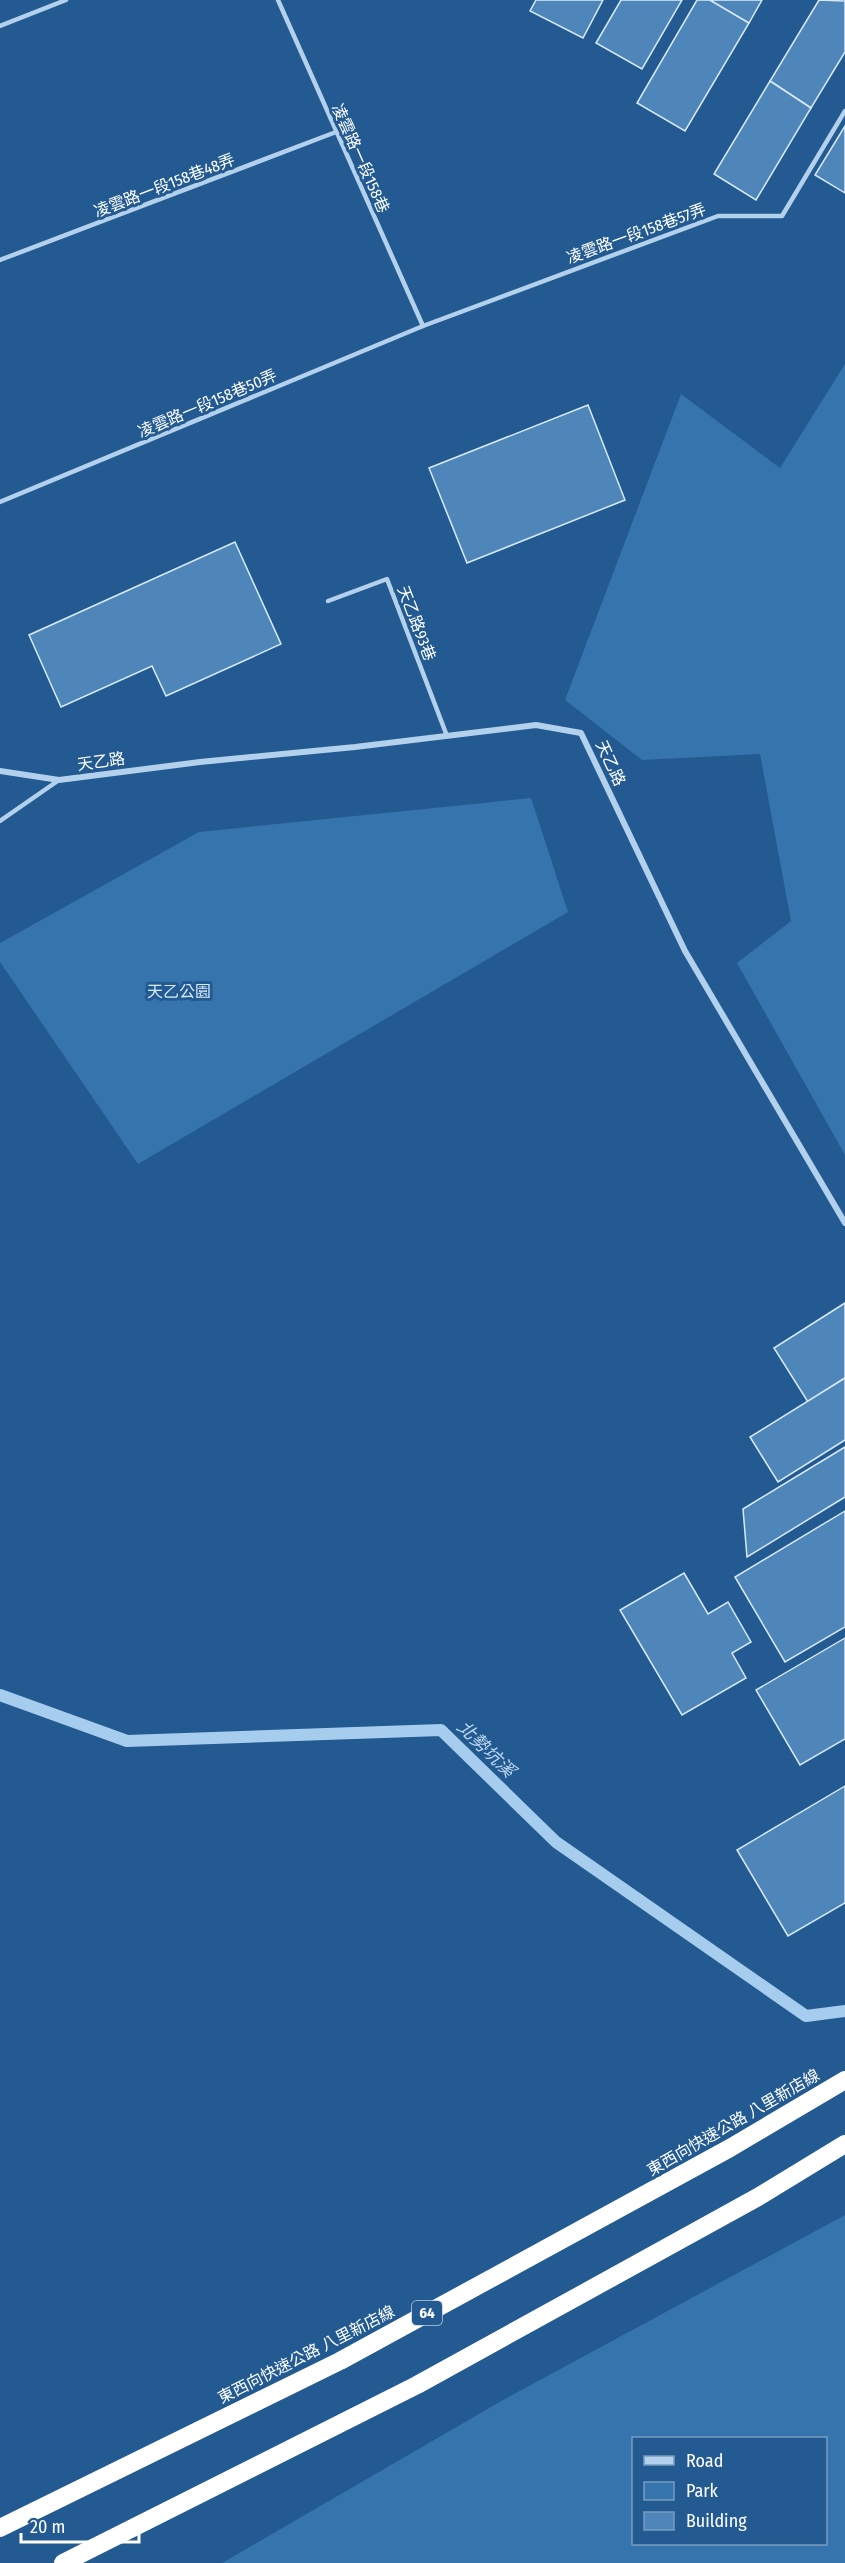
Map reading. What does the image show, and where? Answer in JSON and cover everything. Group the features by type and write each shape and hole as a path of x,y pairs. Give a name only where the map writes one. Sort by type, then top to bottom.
{"highway":[{"name":"東西向快速公路 八里新店線","path":"0,2528 340,2361 730,2148 845,2080"},
{"path":"63,2563 417,2385 758,2197 845,2144"}],"street":[{"name":"天乙路","path":"0,771 59,780 536,725 581,733 685,951 845,1223"}],"lane":[{"path":"0,26 66,0"},
{"name":"凌雲路一段158巷","path":"278,0 423,326"},
{"name":"凌雲路一段158巷57弄","path":"423,326 718,216 782,216 845,111"},
{"name":"凌雲路一段158巷48弄","path":"0,260 336,132"},
{"name":"凌雲路一段158巷50弄","path":"0,502 423,326"},
{"name":"天乙路93巷","path":"328,601 387,579 447,736"},
{"path":"0,821 59,780"}],"green space":[{"path":"845,364 845,1155 737,963 791,921 760,754 642,760 565,700 681,394 780,468"},
{"name":"天乙公園","path":"531,798 568,912 138,1164 0,962 0,943 199,832"},
{"path":"845,2215 845,2563 222,2563 503,2400"}],"building":[{"path":"536,0 603,0 583,38 530,11"},
{"path":"621,0 682,0 642,69 596,43"},
{"path":"697,0 710,0 749,23 685,131 637,103"},
{"path":"710,0 762,0 749,23"},
{"path":"819,0 845,1 845,52 811,108 770,81"},
{"path":"770,81 811,108 756,200 714,174"},
{"path":"845,126 845,193 815,175"},
{"path":"588,405 625,500 467,563 429,468"},
{"path":"235,542 281,644 166,696 152,666 61,707 29,635"},
{"path":"845,1303 845,1378 808,1402 774,1348"},
{"path":"845,1378 845,1440 778,1482 750,1437"},
{"path":"845,1447 845,1497 747,1557 743,1509"},
{"path":"845,1511 845,1627 785,1662 735,1577"},
{"path":"684,1573 708,1614 728,1602 751,1642 732,1653 746,1678 682,1715 620,1610"},
{"path":"845,1638 845,1739 800,1765 756,1690"},
{"path":"845,1786 845,1903 788,1936 737,1850"}],"waterway":[{"name":"北勢坑溪","path":"0,1695 127,1741 441,1730 556,1842 806,2016 845,2011"}]}
